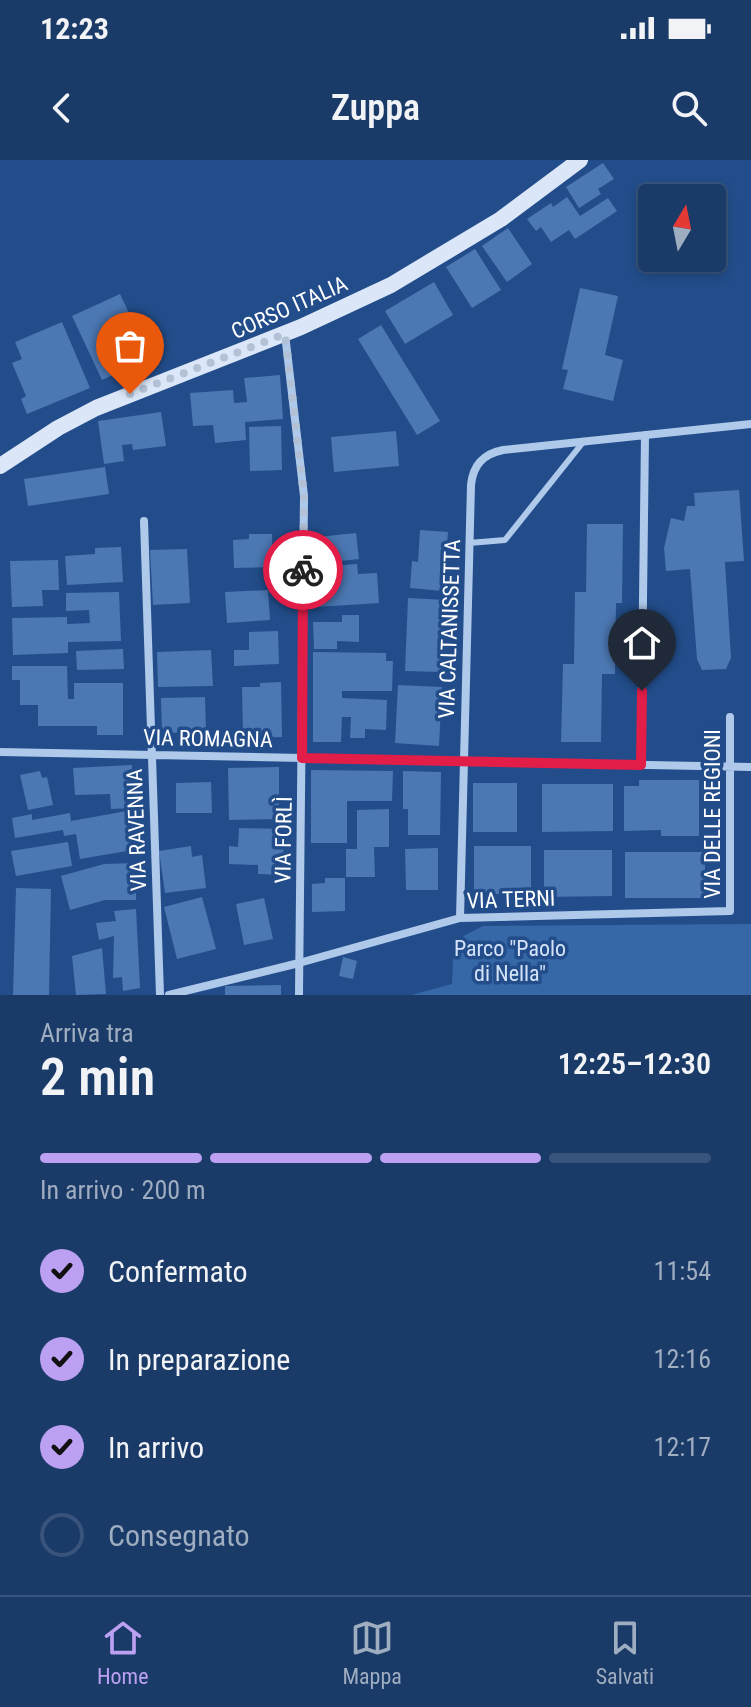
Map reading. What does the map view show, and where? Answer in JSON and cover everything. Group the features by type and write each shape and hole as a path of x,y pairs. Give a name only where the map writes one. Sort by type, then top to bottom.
{"street":[{"name":"CORSO ITALIA","path":"0,466 78,417 335,313 424,266 501,219 580,160"},
{"name":"VIA FORLÌ","path":"285,334 304,496 299,995"},
{"path":"584,441 751,424"},
{"path":"641,765 645,435"},
{"name":"VIA CALTANISSETTA","path":"460,918 471,485 477,464 495,452 584,441"},
{"name":"VIA RAVENNA","path":"144,521 160,995"},
{"name":"VIA DELLE REGIONI","path":"730,717 730,911"},
{"name":"VIA ROMAGNA","path":"0,752 751,767"},
{"name":"VIA TERNI","path":"169,995 460,918 730,911"}],"lane":[{"path":"469,543 505,540 584,441"}],"green space":[{"name":"Parco \"Paolo di Nella\"","path":"751,924 751,995 411,995 452,984 454,941 483,926"}],"building":[{"path":"603,163 614,179 598,189 601,194 579,208 566,187"},
{"path":"567,197 580,216 608,198 617,211 575,239 569,230 551,242 541,227 536,231 527,219 551,203 553,207"},
{"path":"508,228 532,264 507,282 482,246"},
{"path":"475,249 501,290 472,308 446,267"},
{"path":"434,282 453,315 405,344 385,311"},
{"path":"580,288 618,296 605,355 623,360 613,401 563,389 568,370 562,369"},
{"path":"120,294 150,358 102,380 72,316"},
{"path":"62,322 90,388 27,414 21,399 26,396 12,363 22,359 15,342"},
{"path":"381,325 440,421 417,435 358,339"},
{"path":"280,375 283,419 245,422 246,440 215,443 213,425 193,426 190,393 233,390 234,403 247,402 244,378"},
{"path":"161,412 166,446 133,450 132,444 122,445 124,461 104,464 98,421"},
{"path":"281,426 282,470 250,471 249,427"},
{"path":"396,431 399,466 334,472 331,437"},
{"path":"105,467 109,494 28,506 24,479"},
{"path":"739,490 744,561 725,562 731,658 726,669 702,670 697,659 690,569 666,571 664,548 671,518 684,521 687,506 695,506 694,493"},
{"path":"587,524 623,524 622,603 616,603 615,674 602,674 601,742 561,742 563,664 574,664 575,592 586,592"},
{"path":"420,530 448,532 443,591 410,588 412,561 418,562"},
{"path":"356,533 359,559 321,563 318,537"},
{"path":"249,534 272,534 273,567 234,568 233,540 249,539"},
{"path":"121,547 123,582 67,585 65,556 95,554 95,548"},
{"path":"187,549 190,603 153,605 150,550"},
{"path":"58,560 59,590 42,590 43,606 12,607 10,561"},
{"path":"357,564 358,574 377,573 379,603 316,607 313,567"},
{"path":"268,590 270,620 227,623 225,592"},
{"path":"119,592 121,641 68,642 68,653 13,655 12,618 67,617 67,624 90,623 89,610 66,611 66,593"},
{"path":"408,598 446,600 442,672 405,671"},
{"path":"342,615 359,615 359,642 337,641 337,649 314,649 313,622 342,622"},
{"path":"278,631 279,664 234,666 234,650 249,650 249,632"},
{"path":"123,649 124,669 77,670 76,651"},
{"path":"211,650 213,686 158,687 157,652"},
{"path":"313,652 386,653 386,661 393,661 392,691 342,691 342,698 387,700 386,730 365,729 365,738 350,738 351,717 342,717 341,742 313,742"},
{"path":"12,666 67,666 68,699 74,699 74,683 123,683 123,735 97,735 97,726 38,726 38,705 20,705 20,680 12,680"},
{"path":"281,682 282,737 243,738 242,687"},
{"path":"398,685 442,687 439,746 395,743"},
{"path":"205,697 206,732 162,733 161,698"},
{"path":"132,765 134,808 111,809 110,794 75,795 73,768"},
{"path":"279,767 279,819 229,820 228,768"},
{"path":"311,770 393,771 392,801 347,801 347,843 311,843"},
{"path":"40,771 42,778 47,777 53,805 28,810 20,775"},
{"path":"403,771 441,772 440,835 408,835 408,809 403,809"},
{"path":"639,780 699,780 699,836 661,836 661,830 624,831 624,786 639,786"},
{"path":"211,782 212,813 176,813 176,783"},
{"path":"473,783 517,783 517,832 473,832"},
{"path":"542,784 613,784 613,831 542,832"},
{"path":"389,809 389,847 374,847 375,877 346,877 346,849 357,849 357,810"},
{"path":"132,810 139,849 80,859 76,834 64,836 63,830 15,838 12,818 32,814 32,820 70,813 71,821"},
{"path":"239,828 284,829 283,875 258,874 258,865 229,864 229,846 238,847"},
{"path":"68,842 72,866 16,876 11,851"},
{"path":"191,846 192,857 202,855 206,888 165,893 159,851"},
{"path":"474,846 531,846 531,894 474,894"},
{"path":"438,848 438,890 406,890 405,849"},
{"path":"544,850 612,850 612,896 544,897"},
{"path":"625,852 705,852 705,898 625,898"},
{"path":"136,863 136,900 105,900 70,910 61,876 104,864"},
{"path":"325,878 345,878 345,911 312,912 312,884 325,883"},
{"path":"16,888 51,889 49,995 13,995"},
{"path":"202,897 216,949 177,959 164,907"},
{"path":"264,898 273,939 244,945 236,904"},
{"path":"136,909 140,988 123,991 122,977 113,978 114,936 99,940 96,923 116,921 114,911"},
{"path":"102,948 106,994 76,995 72,956"},
{"path":"343,957 357,961 353,979 339,976"},
{"path":"281,985 281,995 225,995 225,986"}],"way so far":[{"path":"130,394 285,334 304,496 303,570"}],"route":[{"path":"303,570 302,758 641,765 642,691"}]}
